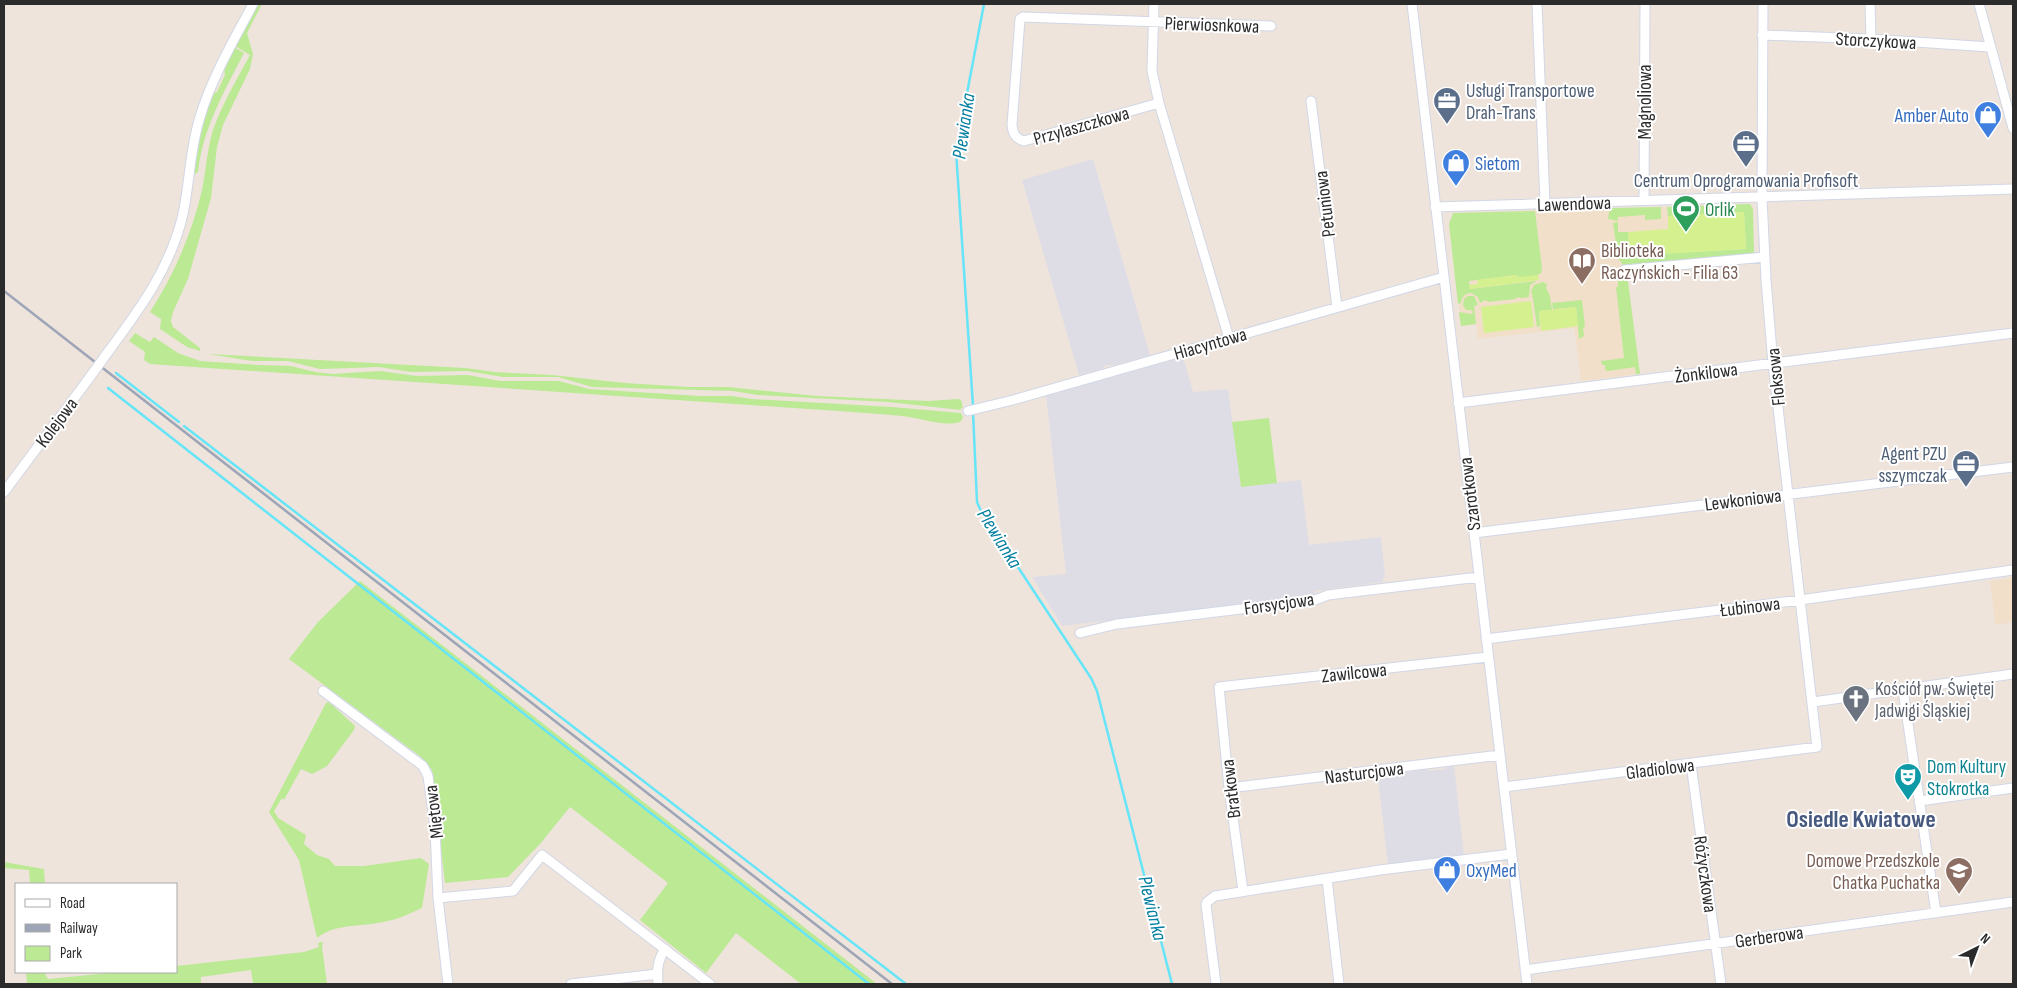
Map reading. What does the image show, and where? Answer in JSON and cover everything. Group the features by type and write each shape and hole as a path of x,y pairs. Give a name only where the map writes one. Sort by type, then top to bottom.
{"street":[{"name":"Kolejowa","path":"4,492 110,351 152,290 170,256 183,215 194,141 205,100 253,4"},
{"path":"1154,4 1152,71 1159,103 1229,338"},
{"name":"Szarotkowa","path":"1412,4 1527,984"},
{"path":"1537,4 1545,204"},
{"name":"Magnoliowa","path":"1644,200 1645,4"},
{"name":"Floksowa","path":"1763,4 1762,198 1765,257 1773,364 1817,748"},
{"path":"1870,4 1871,39"},
{"path":"1979,4 2013,128"},
{"name":"Przylaszczkowa","path":"1152,21 1022,17 1019,21 1012,130 1017,138 1024,142 1159,103"},
{"name":"Pierwiosnkowa","path":"1152,21 1271,26"},
{"name":"Storczykowa","path":"1762,35 1871,39 1990,47"},
{"name":"Petuniowa","path":"1311,100 1337,307"},
{"name":"Lawendowa","path":"1435,207 2013,189"},
{"path":"1624,270 1765,257"},
{"name":"Hiacyntowa","path":"972,411 1444,277"},
{"name":"Żonkilowa","path":"1458,402 2013,333"},
{"name":"Lewkoniowa","path":"1474,533 2013,466"},
{"name":"Łubinowa","path":"1486,639 1800,600 2013,570"},
{"name":"Forsycjowa","path":"1080,633 1117,624 1315,600 1328,595 1479,577"},
{"name":"Zawilcowa","path":"1219,687 1488,657"},
{"path":"1813,702 2013,674"},
{"name":"Bratkowa","path":"1219,687 1229,788 1243,891"},
{"path":"1903,690 1936,913"},
{"name":"Miętowa","path":"323,691 423,766 428,776 436,828 438,898 448,984"},
{"name":"Gladiolowa","path":"1504,787 1817,748"},
{"name":"Nasturcjowa","path":"1229,788 1500,755"},
{"name":"Różyczkowa","path":"1691,764 1721,984"},
{"path":"1919,801 2013,788"},
{"path":"1216,984 1207,902 1215,896 1380,870 1512,854"},
{"path":"438,898 513,891 542,855 710,984"},
{"path":"1326,879 1339,984"},
{"name":"Gerberowa","path":"1525,970 2013,902"},
{"path":"658,984 659,958 665,950"},
{"path":"571,984 657,974"}],"shaded area":[{"path":"1093,159 1150,355 1114,365 1106,365 1102,369 1079,375 1022,180"},
{"path":"1743,204 1746,249 1630,256 1623,265 1624,274 1627,274 1640,374 1581,381 1574,328 1478,339 1476,324 1461,326 1449,224 1453,213 1620,208 1645,215 1646,220 1661,219 1661,207"},
{"path":"1183,357 1193,392 1228,389 1241,487 1301,480 1309,545 1381,537 1385,577 1383,582 1314,591 1315,596 1062,626 1032,577 1066,574 1046,395"},
{"path":"2013,578 2013,622 1995,625 1990,581"},
{"path":"1454,765 1464,857 1388,866 1378,777 1426,769 1428,771 1445,769 1448,766"}],"green space":[{"path":"257,4 262,4 247,33 253,54 250,69 223,125 217,147 211,198 188,279 173,312 171,321 173,327 200,348 200,351 187,347 160,329 161,319 150,312 174,268 193,222 202,190 213,130 225,101 250,55 235,46"},
{"path":"234,47 244,53 209,125 198,172 193,175 199,133 212,93 217,92 225,75 224,69"},
{"path":"1750,204 1753,209 1754,254 1623,265 1618,258 1613,223 1618,222 1618,232 1628,232 1630,255 1746,249 1744,212 1668,216 1667,207"},
{"path":"1661,207 1661,219 1645,220 1645,215 1618,217 1618,221 1608,219 1612,208"},
{"path":"1535,211 1541,273 1528,277 1515,275 1469,281 1470,289 1537,281 1530,285 1529,297 1489,302 1485,300 1480,303 1478,297 1471,293 1465,295 1461,303 1458,304 1449,224 1453,213"},
{"path":"1744,212 1746,249 1630,256 1628,232 1668,229 1668,216"},
{"path":"1622,273 1627,274 1640,374 1636,374 1635,367 1605,370 1605,365 1602,365 1601,361 1624,358 1616,287 1618,287 1618,278"},
{"path":"1516,275 1519,277 1538,275 1539,280 1470,289 1469,285 1478,284 1477,280"},
{"path":"1543,282 1547,284 1546,288 1550,296 1552,310 1539,311 1540,326 1537,327 1531,291 1534,285"},
{"path":"1468,296 1474,296 1478,305 1474,306 1476,324 1461,326 1459,312 1472,314 1473,312 1472,310 1466,310 1463,305 1464,299"},
{"path":"1582,300 1585,327 1583,328 1584,336 1579,339 1576,307 1553,309 1552,303"},
{"path":"1531,301 1534,327 1484,333 1481,307"},
{"path":"1576,307 1578,326 1541,331 1539,311"},
{"path":"135,333 150,342 154,337 178,353 200,361 291,366 332,374 380,371 417,376 468,375 500,381 559,381 589,389 892,407 961,413 963,418 960,422 946,423 867,413 150,364 144,360 145,352 129,341"},
{"path":"208,354 465,368 625,383 689,387 728,387 817,396 928,401 958,399 961,400 963,407 960,410 888,402 758,395 733,391 592,387 558,377 503,377 467,371 411,372 379,367 320,369 288,361 252,361"},
{"path":"1269,418 1277,483 1241,487 1232,422"},
{"path":"360,581 877,984 801,984 736,933 706,973 640,920 668,883 570,807 540,844 508,877 445,883 432,770 421,757 289,659 318,622"},
{"path":"329,702 355,726 354,730 327,766 312,774 301,769 284,800 282,798 274,811 278,818 306,835 304,844 317,855 329,859 335,866 364,866 421,858 429,864 422,908 389,921 331,930 317,938 299,860 269,812 326,703"},
{"path":"4,862 44,869 45,883 30,883 29,870 4,868"},
{"path":"323,942 327,984 253,984 251,970 201,977 201,984 27,984 26,973 45,973 48,979 109,973 178,973 178,966 304,952 319,947 318,943"}],"waterway":[{"name":"Plewianka","path":"973,406 956,151 984,4"},
{"path":"116,373 179,422"},
{"path":"108,388 869,984"},
{"name":"Plewianka","path":"973,412 977,502 981,511 1091,678 1097,691 1172,984"},
{"path":"184,426 906,984"}],"railway":[{"path":"4,291 892,984"}],"place":[{"name":"Usługi Transportowe Drah-Trans","path":"1447,125"},
{"name":"Amber Auto","path":"1988,139"},
{"name":"Centrum Oprogramowania Profisoft","path":"1746,168"},
{"name":"Sietom","path":"1456,187"},
{"name":"Orlik","path":"1686,233"},
{"name":"Biblioteka Raczyńskich - Filia 63","path":"1582,285"},
{"name":"Agent PZU sszymczak","path":"1966,488"},
{"name":"Kościół pw. Świętej Jadwigi Śląskiej","path":"1856,723"},
{"name":"Dom Kultury Stokrotka","path":"1908,801"},
{"name":"OxyMed","path":"1447,894"},
{"name":"Domowe Przedszkole Chatka Puchatka","path":"1959,895"}],"district":[{"name":"Osiedle Kwiatowe","path":"1861,819"}]}
